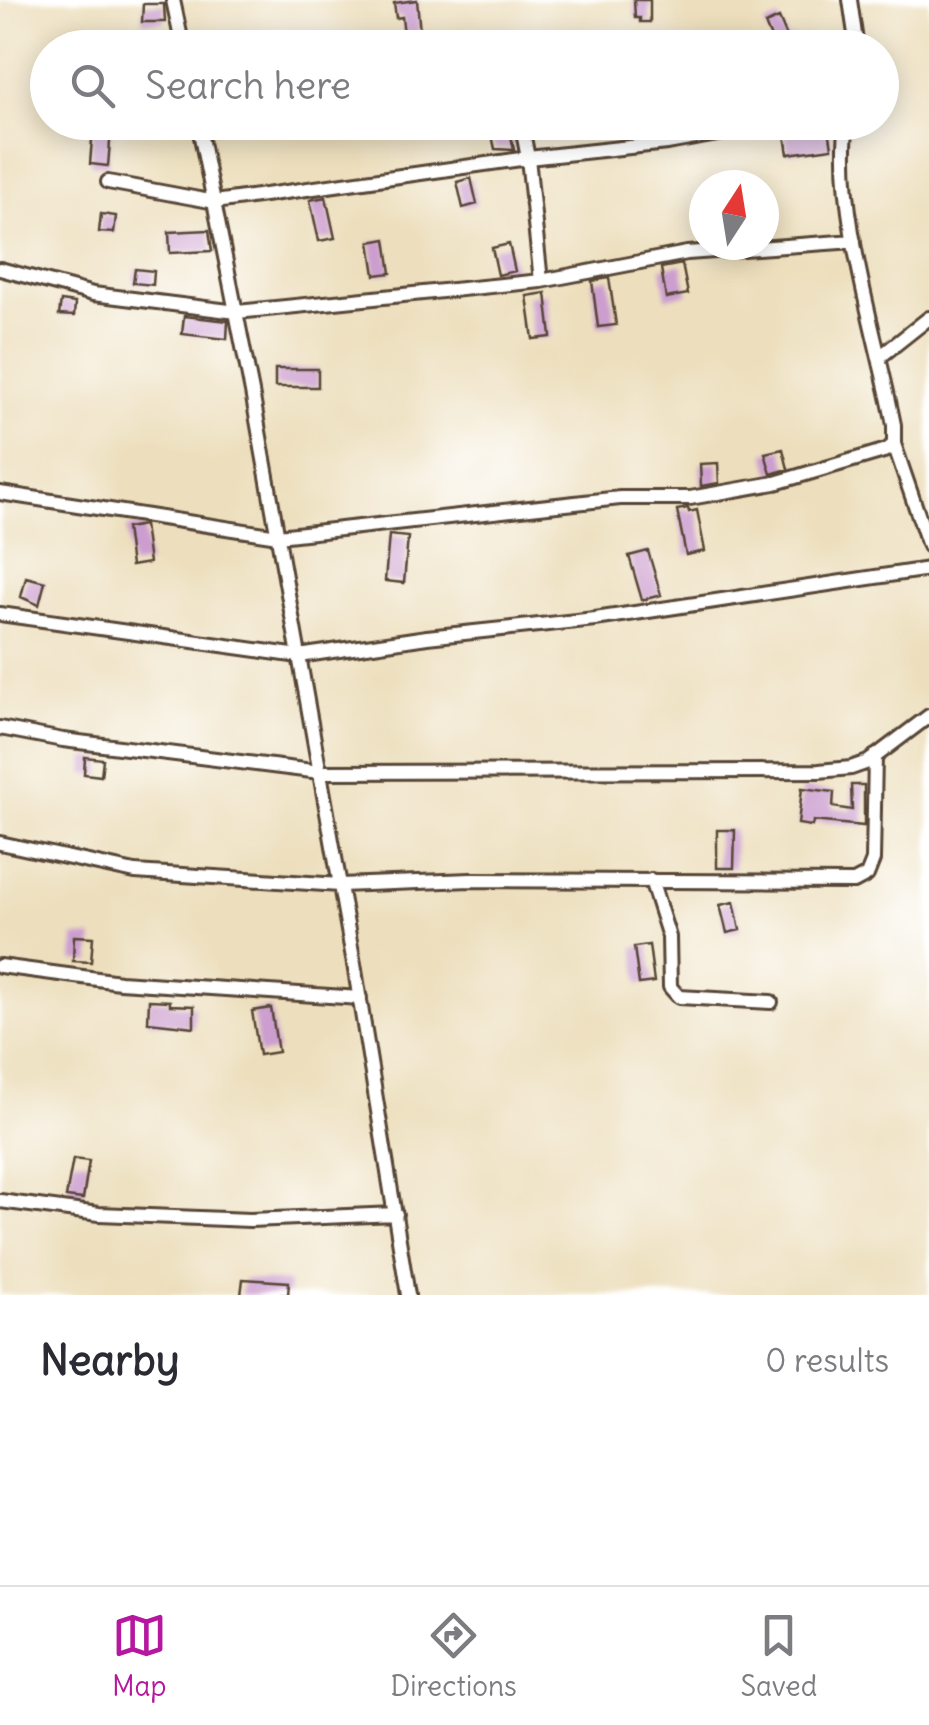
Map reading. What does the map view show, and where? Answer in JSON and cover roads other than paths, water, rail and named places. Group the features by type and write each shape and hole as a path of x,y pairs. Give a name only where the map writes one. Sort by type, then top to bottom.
{"street":[{"path":"173,0 179,30"},
{"path":"850,0 854,30"},
{"path":"202,140 278,536 408,1295"},
{"path":"524,140 541,281"},
{"path":"108,182 214,202 684,140"},
{"path":"847,140 847,184 854,241 880,356 894,444 929,546"},
{"path":"0,269 94,294 236,312 541,281 687,254 854,241"},
{"path":"880,356 929,318"},
{"path":"0,493 278,536 620,498 690,498 776,483 879,454 894,444"},
{"path":"0,614 298,656 595,619 929,569"},
{"path":"0,728 63,740 320,772 819,771 852,768 929,716"},
{"path":"0,844 135,872 340,885 471,880 862,880 873,860 875,756"},
{"path":"651,880 669,936 673,994 770,1002"},
{"path":"0,966 120,982 360,998"},
{"path":"0,1201 99,1214 250,1220 396,1214"}]}
